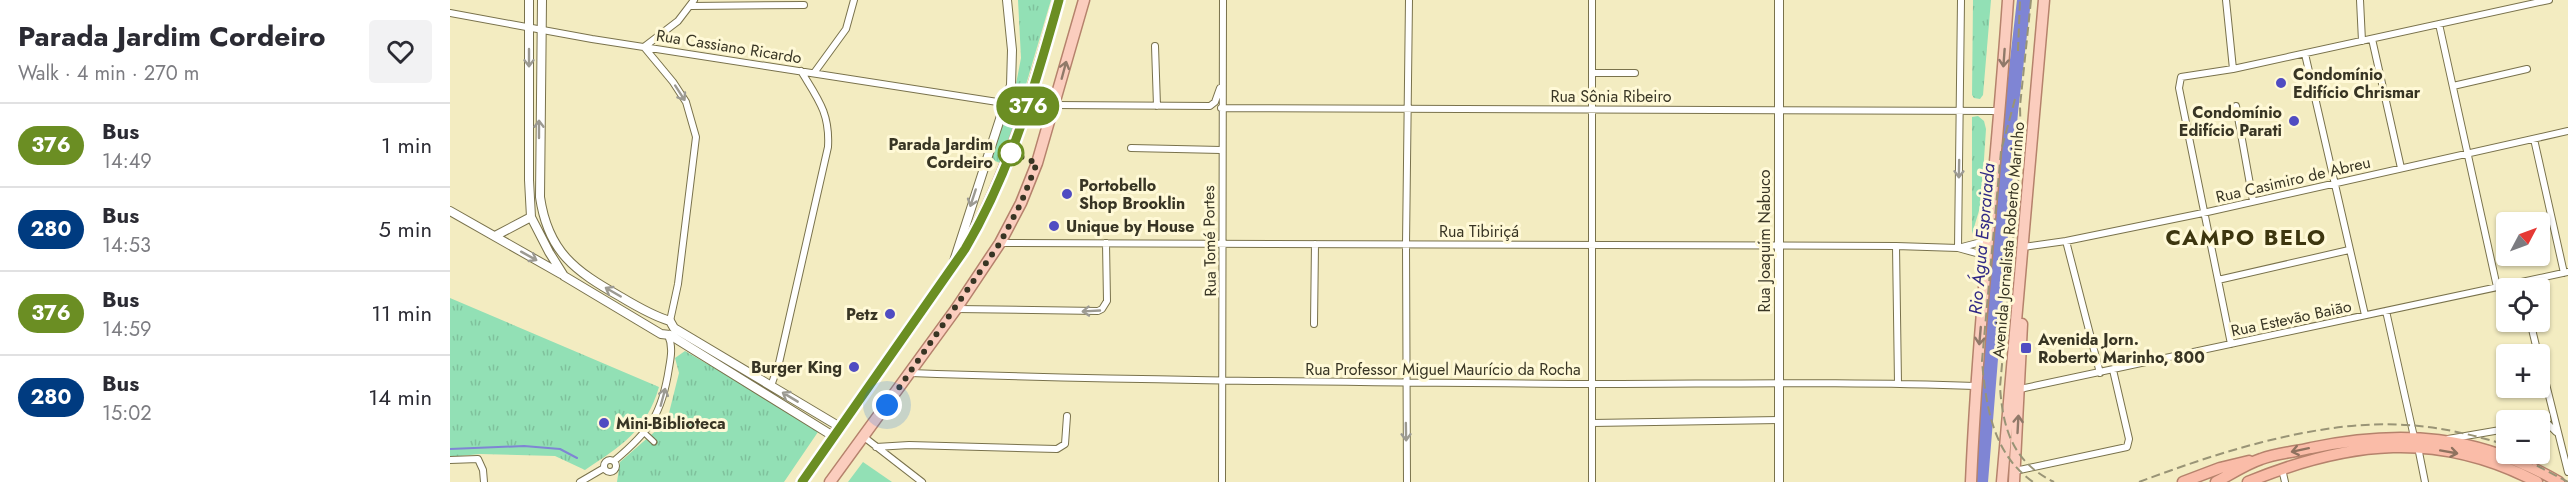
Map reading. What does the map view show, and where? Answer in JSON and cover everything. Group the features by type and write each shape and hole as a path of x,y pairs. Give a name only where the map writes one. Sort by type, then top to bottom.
{"highway":[{"path":"2182,482 2220,468 2347,440 2416,442 2443,440 2463,443 2507,456 2559,482"},
{"path":"2248,482 2318,457 2349,450 2416,442 2504,466 2537,482"},
{"path":"2216,482 2262,459"}],"main road":[{"path":"802,482 978,227 1012,153 1059,0"},
{"path":"831,482 956,309 1000,243 1021,203 1037,163 1084,0"},
{"name":"Avenida Jornalista Roberto Marinho","path":"1971,482 1975,386 2001,111 2008,0"},
{"name":"Avenida Jornalista Roberto Marinho","path":"2002,482 2044,0"},
{"path":"2015,477 2023,313 2017,298"}],"street":[{"path":"529,0 529,198 531,217 564,276"},
{"path":"542,0 539,182 542,214 553,241 573,267 837,431"},
{"path":"814,73 846,29 854,0"},
{"path":"952,267 1011,85 1013,69 1007,0"},
{"name":"Rua Tomé Portes","path":"1222,482 1223,0"},
{"path":"1407,482 1406,244 1409,0"},
{"path":"1592,0 1592,482"},
{"name":"Rua Joaquim Nabuco","path":"1779,0 1779,482"},
{"path":"1958,248 1961,0"},
{"path":"2226,0 2233,69"},
{"path":"2360,0 2362,41"},
{"path":"2231,344 2203,213 2179,79 2184,76 2233,69 2549,0"},
{"path":"580,482 604,468 607,461 614,461 653,423 663,399 671,346 669,328 678,284 696,137 686,102 673,82 644,47 670,28 692,3 804,5"},
{"name":"Rua Cassiano Ricardo","path":"450,15 1004,103"},
{"path":"2439,24 2496,283"},
{"path":"2372,39 2401,168"},
{"path":"1155,46 1157,106"},
{"path":"2305,54 2365,315"},
{"path":"2453,86 2527,69"},
{"path":"771,386 779,363 828,147 829,131 823,107 801,71"},
{"path":"1592,73 1635,73"},
{"path":"1054,105 1210,106 1215,102 1222,84"},
{"path":"2236,106 2253,201"},
{"name":"Rua Sônia Ribeiro","path":"1221,108 2001,111"},
{"name":"Rua Casimiro de Abreu","path":"2023,247 2066,241 2203,213 2568,131"},
{"path":"2534,139 2566,272"},
{"path":"1131,148 1221,150"},
{"path":"529,180 535,184 539,182"},
{"path":"529,198 534,195 540,197"},
{"path":"450,211 658,330 659,324 669,328 771,386 837,431"},
{"path":"495,236 531,217"},
{"name":"Rua Tibiriçá","path":"1958,248 1989,240"},
{"path":"2066,241 2100,373"},
{"name":"Rua Tibiriçá","path":"1000,243 1896,246 1958,248 1988,256"},
{"path":"956,309 1098,312 1107,301 1106,243"},
{"path":"1314,324 1315,244"},
{"path":"1896,246 1898,383"},
{"path":"2218,280 2349,250"},
{"name":"Rua Estevão Baião","path":"2545,278 2566,272"},
{"name":"Rua Estevão Baião","path":"2020,389 2496,287"},
{"path":"2386,311 2426,482"},
{"path":"2015,477 2127,447 2129,439 2113,370"},
{"name":"Rua Professor Miguel Maurício da Rocha","path":"910,373 1224,382 1592,384 1779,382 1975,386"},
{"path":"2550,398 2568,472"},
{"path":"876,447 909,445 1057,449 1065,444 1067,416"},
{"path":"1592,423 1779,420"},
{"path":"636,425 654,442"},
{"path":"2550,428 2558,434"},
{"path":"2443,440 2496,431"},
{"path":"864,437 922,482"},
{"path":"450,460 478,459 484,482"},
{"path":"612,482 616,467 614,461"},
{"path":"604,468 606,471 613,472"},
{"path":"2282,469 2285,482"}],"green space":[{"path":"1018,0 1051,0 1017,115 1000,163 990,159 1016,84 1021,58"},
{"path":"1973,0 1991,0 1983,95 1980,99 1972,95"},
{"path":"1978,116 1984,121 1986,129 1981,204 1972,234 1972,117"},
{"path":"450,298 659,387 647,415 621,445 585,470 555,456 480,454 450,457"},
{"path":"685,351 820,429 784,482 617,482 620,462 667,421 679,373 675,358"},
{"path":"863,462 892,482 848,482"}],"waterway":[{"name":"Rio Água Espraiada","path":"1981,482 2011,112 2024,0"},
{"path":"450,449 524,446 560,449 577,458"}],"railway":[{"path":"2018,51 2020,0"},
{"path":"2031,0 2020,106 2021,149 2000,387 2004,417 2013,443 2029,465 2054,482"},
{"path":"2015,99 2001,151 1982,361 1989,412 2000,444 2019,471 2033,482"},
{"path":"2139,482 2236,449 2306,432 2340,427 2374,424 2420,426 2496,442"},
{"path":"2534,464 2568,482"}],"bus line":[{"name":"376","path":"802,482 978,227 1014,148 1059,0"}],"place":[{"name":"Condomínio Edifício Chrismar","path":"2281,83"},
{"name":"Condomínio Edifício Parati","path":"2294,121"},
{"name":"Parada Jardim Cordeiro","path":"1011,153"},
{"name":"Portobello Shop Brooklin","path":"1067,194"},
{"name":"Unique by House","path":"1054,226"},
{"name":"Petz","path":"890,314"},
{"name":"Avenida Jorn. Roberto Marinho, 800","path":"2026,348"},
{"name":"Burger King","path":"854,367"},
{"name":"Mini-Biblioteca","path":"604,423"}],"district":[{"name":"CAMPO BELO","path":"2246,237"}],"route":[{"path":"887,405 1000,243 1021,203 1037,163 1011,153"}]}
